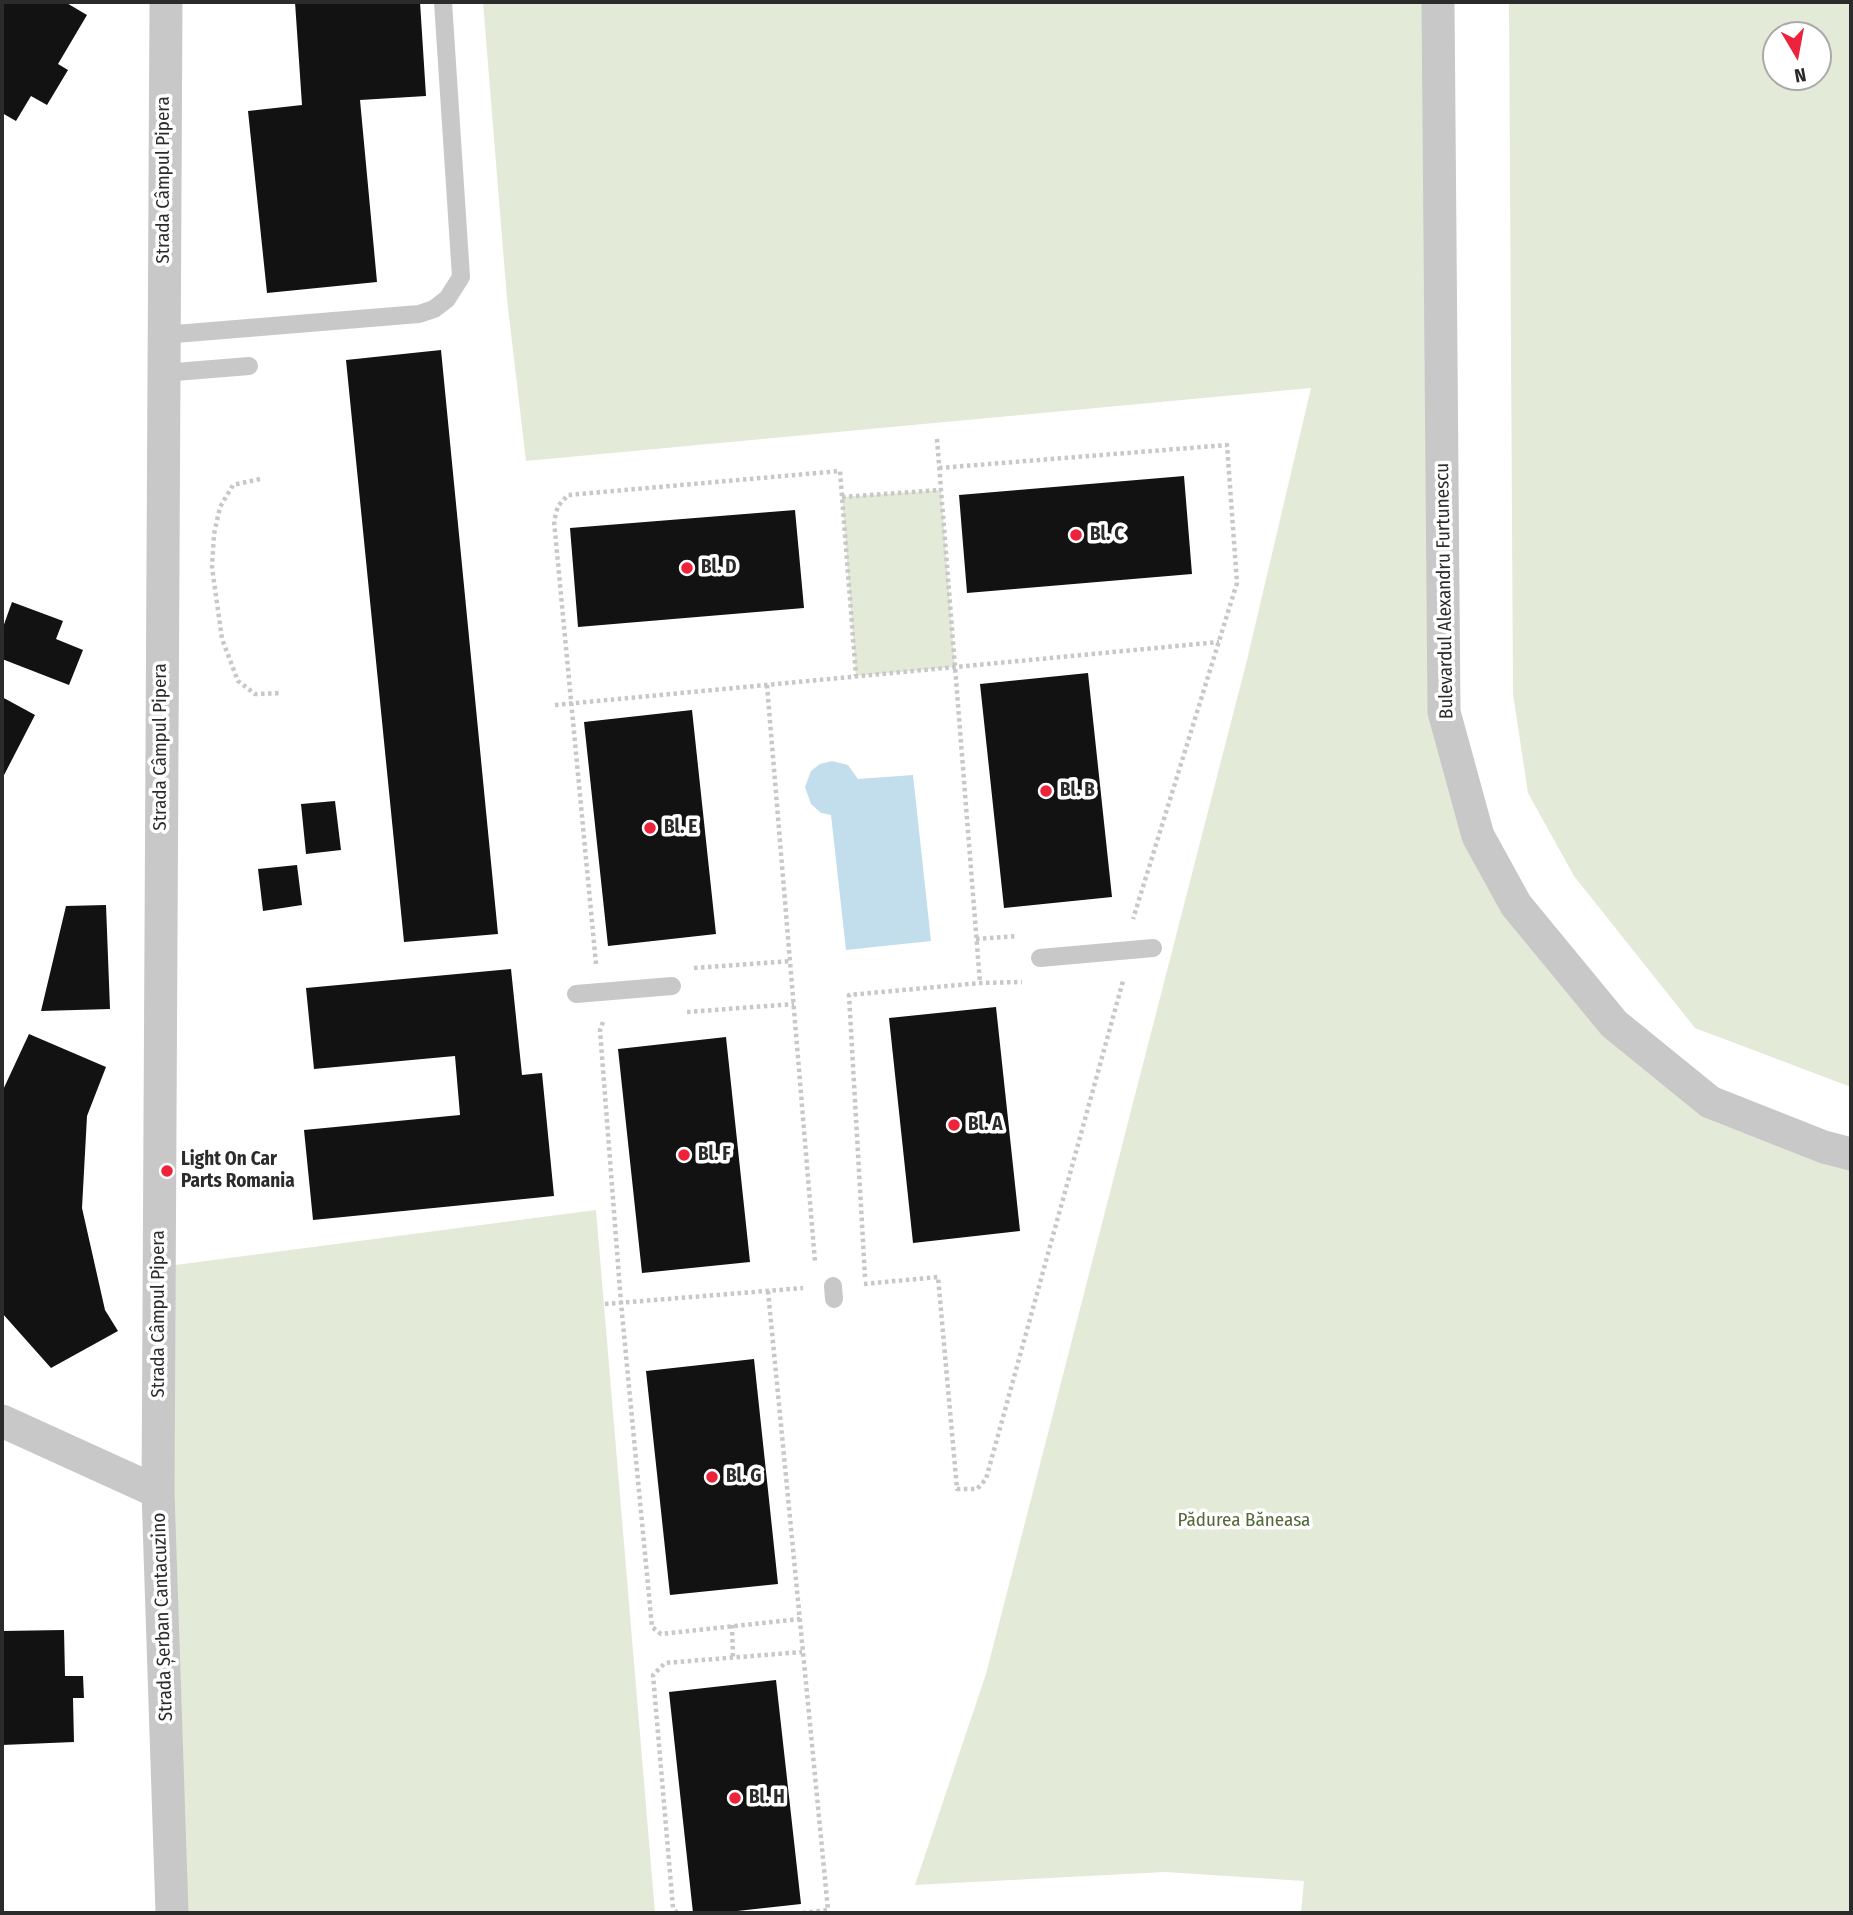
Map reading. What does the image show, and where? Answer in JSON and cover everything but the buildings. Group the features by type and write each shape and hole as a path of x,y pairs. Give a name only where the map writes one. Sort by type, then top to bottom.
{"street":[{"name":"Strada Câmpul Pipera","path":"158,1492 166,2"},
{"name":"Bulevardul Alexandru Furtunescu","path":"1438,2 1444,712 1478,836 1516,905 1614,1024 1710,1102 1824,1147 1851,1154"},
{"name":"Strada Șerban Cantacuzino","path":"2,1421 158,1492 172,1913"}],"lane":[{"path":"163,335 419,314 434,309 447,299 461,277 443,2"},
{"path":"163,373 249,366"},
{"path":"1040,958 1153,948"},
{"path":"576,994 672,986"}],"path":[{"path":"937,439 980,983"},
{"path":"939,468 1227,445 1237,583 1134,919 1126,922"},
{"path":"598,972 554,520 558,506 568,495 840,471 856,676"},
{"path":"260,480 233,485 220,507 214,534 212,567 222,639 237,681 255,694 282,693"},
{"path":"842,497 941,490"},
{"path":"555,705 1219,642"},
{"path":"767,685 794,1004 828,1291"},
{"path":"976,939 1029,935"},
{"path":"685,969 791,961"},
{"path":"605,1304 768,1292 828,1291 865,1284 938,1277 957,1489 977,1489 986,1479 1125,974"},
{"path":"865,1284 849,995 980,983 1035,982"},
{"path":"676,1013 794,1004"},
{"path":"609,1018 600,1030 621,1303 652,1627 661,1634 800,1619"},
{"path":"768,1292 828,1910 802,1913"},
{"path":"732,1626 733,1658"},
{"path":"677,1913 673,1908 653,1675 665,1663 802,1652"}],"green space":[{"name":"Pădurea Băneasa","path":"483,2 1438,2 1444,712 1516,905 1710,1102 1851,1154 1851,1913 1301,1913 1304,1881 1165,1872 915,1885 986,1674 1247,660 1311,388 526,461 507,299"},
{"path":"1509,2 1851,2 1851,1087 1695,1028 1574,876 1528,793 1513,694"},
{"path":"941,490 955,667 856,676 842,497"},
{"path":"596,1210 655,1913 172,1913 160,1267"}],"water":[{"path":"832,761 848,765 858,779 913,775 931,941 846,950 831,815 821,813 811,804 805,787 811,771 820,764"}],"place":[{"name":"Bl. C","path":"1076,535"},
{"name":"Bl. D","path":"687,568"},
{"name":"Bl. B","path":"1046,791"},
{"name":"Bl. E","path":"650,828"},
{"name":"Bl. A","path":"954,1125"},
{"name":"Bl. F","path":"684,1155"},
{"name":"Light On Car Parts Romania","path":"167,1171"},
{"name":"Bl. G","path":"712,1477"},
{"name":"Bl. H","path":"735,1798"}]}
